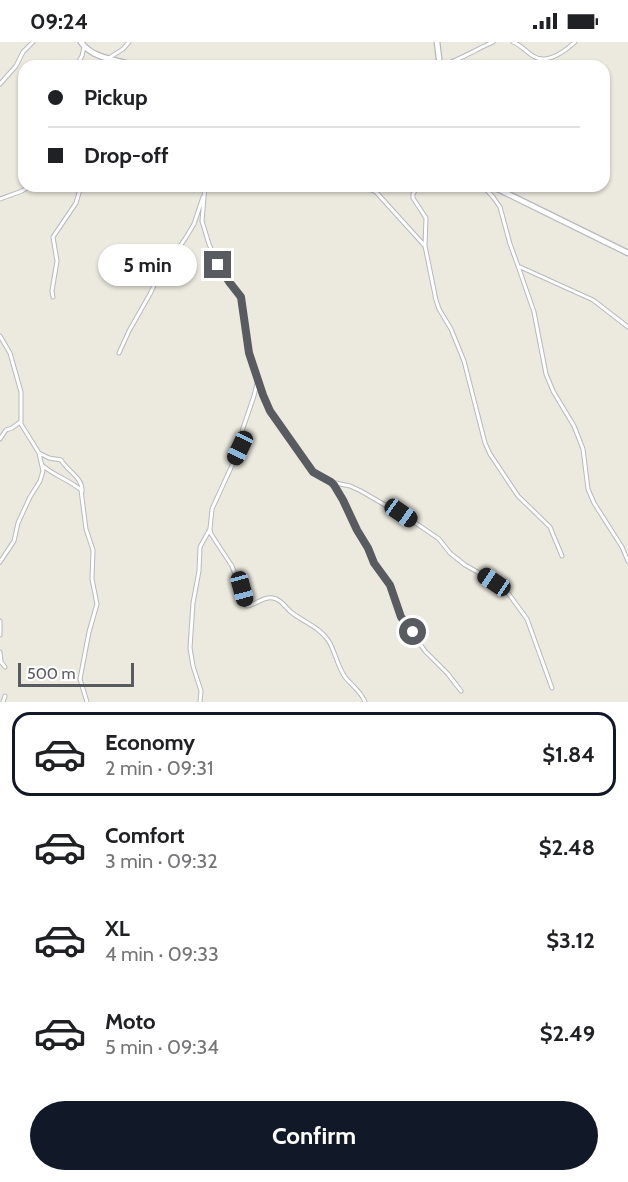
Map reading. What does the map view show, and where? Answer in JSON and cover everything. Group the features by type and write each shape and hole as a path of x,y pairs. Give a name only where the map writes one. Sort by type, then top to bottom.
{"street":[{"path":"19,60 33,42"},
{"path":"109,58 129,42"},
{"path":"437,42 439,60"},
{"path":"457,60 492,42"},
{"path":"513,42 543,60 575,42"},
{"path":"82,45 92,52 116,60"},
{"path":"80,60 82,45"},
{"path":"0,84 18,62"},
{"path":"0,199 19,192"},
{"path":"53,297 57,261 53,237 76,203 79,192"},
{"path":"376,192 421,240 439,309 451,329 464,361 485,443 518,496 550,527 562,556"},
{"path":"415,192 414,198 426,218 424,246"},
{"path":"488,192 500,207 510,244 534,312 546,374 553,392 574,426 583,449 588,489 628,561"},
{"path":"503,192 628,253"},
{"path":"119,353 157,279 194,224 204,193"},
{"path":"204,193 202,221 218,265 241,297 249,353 258,380 270,411 299,454 313,472 331,482 361,491 401,513 439,538 450,553 465,565 508,593 527,619 552,688"},
{"path":"518,266 593,300 628,327"},
{"path":"0,336 10,353 21,393 20,422 39,453 42,465 42,477 18,523 14,541 0,562"},
{"path":"258,380 243,428 240,448 212,509 211,534 232,566 247,606 262,599 274,598 296,616 314,626 328,640 343,675 358,690 365,702"},
{"path":"0,439 6,430 20,422"},
{"path":"39,453 61,460 65,467 80,480 82,487 84,516 93,549 92,579 97,604 80,676 80,683 87,702"},
{"path":"42,465 78,487 82,492"},
{"path":"331,482 343,500 374,563 390,585 401,617 424,651 448,674 461,691"},
{"path":"200,702 201,691 190,655 190,640 200,547 210,529"},
{"path":"0,621 0,635"},
{"path":"0,652 1,662 5,667"},
{"path":"3,702 5,696"}],"route":[{"path":"218,265 241,297 249,353 270,411 313,472 334,485 374,563 390,585 401,617 413,632"}]}
